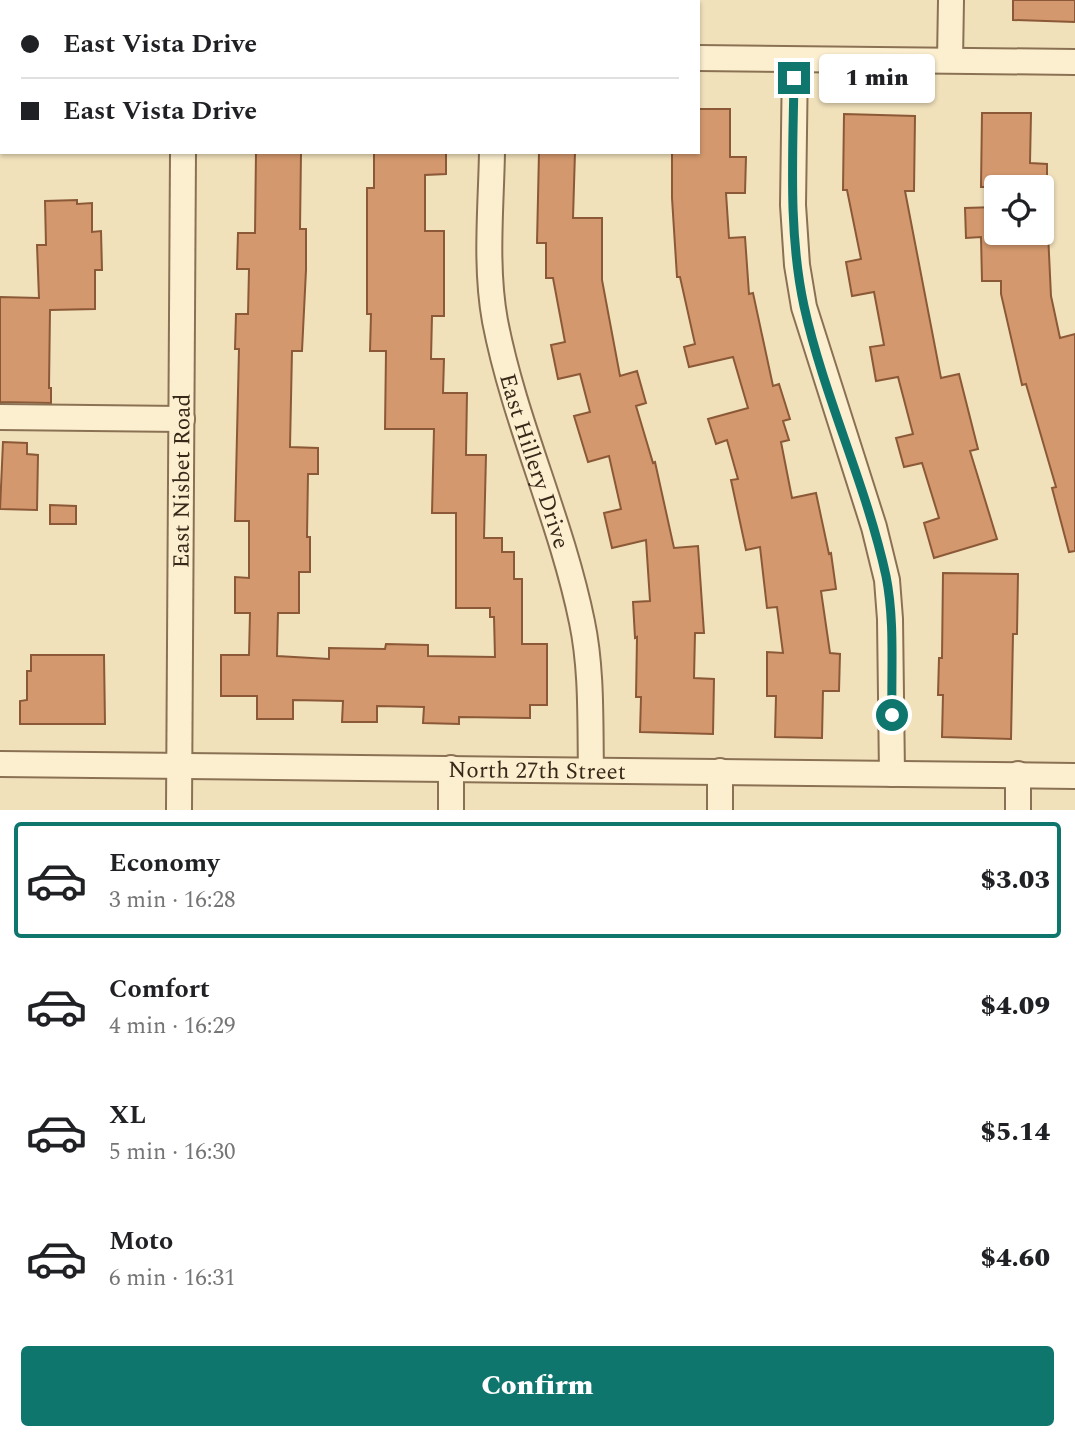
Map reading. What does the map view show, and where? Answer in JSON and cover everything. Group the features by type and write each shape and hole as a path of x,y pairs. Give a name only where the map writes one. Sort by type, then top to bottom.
{"street":[{"path":"950,60 951,0"},
{"path":"700,58 1075,62"},
{"path":"795,60 793,205 797,265 804,307 874,527 887,580 892,774"},
{"name":"East Nisbet Road","path":"179,810 183,154"},
{"name":"East Hillery Drive","path":"492,154 489,254 495,319 509,381 570,570 583,624 589,674 591,769"},
{"path":"0,417 181,419"},
{"name":"North 27th Street","path":"0,764 1075,776"},
{"path":"451,768 451,810"},
{"path":"720,771 720,810"},
{"path":"1018,774 1018,810"}],"building":[{"path":"1013,0 1075,0 1075,22 1013,20"},
{"path":"700,109 730,109 730,157 746,157 745,193 726,193 729,238 745,237 749,294 753,293 773,386 779,384 790,419 783,421 789,440 781,442 792,498 816,493 829,554 831,553 836,589 821,591 830,653 840,654 839,691 823,691 822,738 775,737 776,696 767,696 767,652 783,653 777,607 767,608 760,547 746,550 731,480 738,479 727,440 716,444 708,419 748,408 733,357 689,367 684,347 695,344 680,277 677,277 672,154 700,154"},
{"path":"982,113 1031,113 1030,163 1047,164 1047,175 984,175 984,187 981,187"},
{"path":"844,114 915,116 914,191 905,191 941,378 959,374 978,449 970,451 997,539 934,558 924,523 939,518 922,463 904,467 896,438 913,434 898,377 876,381 870,347 884,345 874,292 852,296 846,262 861,259 847,190 843,190"},
{"path":"256,154 301,154 300,229 306,229 306,270 302,351 292,351 290,447 318,448 318,474 308,474 307,537 310,537 310,572 299,572 299,613 278,613 277,656 329,659 329,648 385,649 386,644 428,645 428,656 495,657 494,617 490,617 490,608 456,608 456,513 432,513 434,429 385,429 386,351 370,351 371,314 367,314 367,188 374,188 374,154 446,154 446,174 425,175 425,231 444,231 444,316 432,316 431,359 444,359 443,393 467,393 466,455 486,455 484,538 502,538 502,552 514,552 514,579 522,579 522,644 547,644 547,705 530,705 530,718 459,717 459,724 423,723 424,707 377,706 377,722 342,722 343,701 293,700 293,719 257,719 257,696 221,696 221,655 249,655 250,613 235,613 235,577 249,578 249,521 235,521 239,349 235,349 236,314 248,314 249,269 237,269 238,233 255,233"},
{"path":"539,154 575,154 573,218 602,218 602,280 620,376 637,371 646,403 636,406 653,463 655,462 674,548 698,546 704,633 695,633 694,678 714,679 713,734 640,732 641,697 636,697 637,637 635,638 633,602 650,601 646,540 612,548 604,513 621,509 609,456 588,462 574,416 590,412 580,374 558,379 551,345 565,342 553,278 546,278 546,243 537,243"},
{"path":"77,200 77,204 92,203 92,232 101,231 102,270 95,270 95,309 50,310 51,403 0,402 0,297 39,298 37,245 46,245 45,201"},
{"path":"984,207 984,245 1049,245 1051,296 1060,338 1075,334 1075,551 1069,552 1052,488 1056,487 1026,384 1022,385 1001,294 1001,281 982,281 981,237 966,238 965,208"},
{"path":"3,442 27,443 27,454 38,455 37,510 0,509"},
{"path":"50,505 76,506 76,524 50,524"},
{"path":"943,573 1018,574 1017,634 1013,634 1011,739 942,737 943,695 938,695 939,658 942,658"},
{"path":"31,655 104,655 105,724 20,724 20,701 27,700 27,671 31,671"}],"route":[{"path":"794,78 793,205 797,265 804,307 874,527 887,580 892,715"}]}
